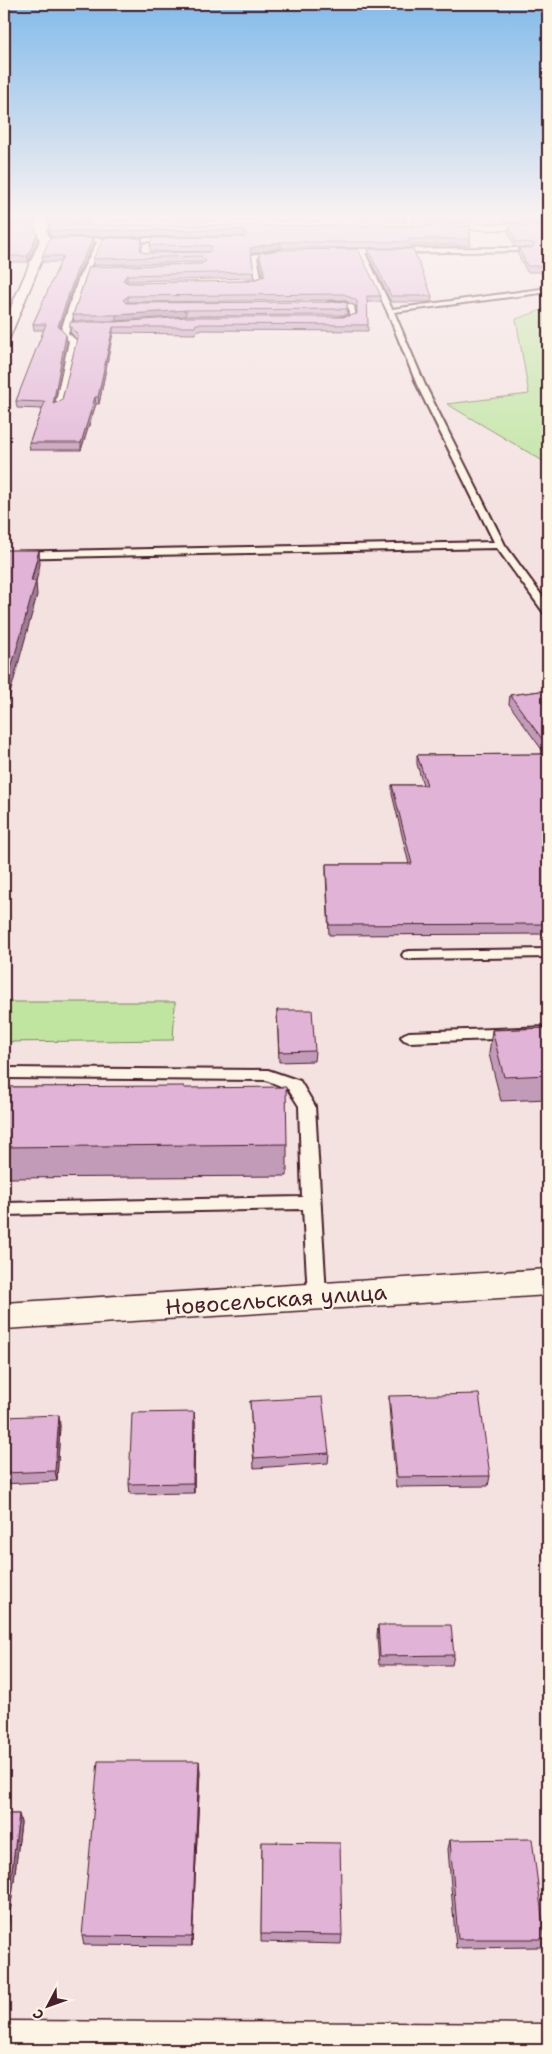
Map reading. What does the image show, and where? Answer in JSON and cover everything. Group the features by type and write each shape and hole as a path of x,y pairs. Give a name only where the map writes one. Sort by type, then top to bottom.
{"street":[{"path":"4,337 16,312"},
{"name":"Новосельская улица","path":"4,1316 548,1282"},
{"path":"4,2044 548,2048"}],"lane":[{"path":"57,407 73,340 64,333 71,312"},
{"path":"324,320 353,318 352,312"},
{"path":"390,312 421,385 500,545 548,611"},
{"path":"67,325 77,325"},
{"path":"4,555 500,545"},
{"path":"410,955 548,953"},
{"path":"409,1037 548,1032"},
{"path":"4,1073 268,1075 294,1085 307,1106 317,1296"},
{"path":"4,1209 311,1203"}],"green space":[{"path":"537,312 548,312 548,464 447,404 529,394 516,319"},
{"path":"4,1002 175,1002 173,1040 4,1042"}],"building":[{"path":"38,312 63,312 58,326 66,335 53,404 62,400 78,335 70,326 70,322 116,322 186,317 343,317 357,314 357,312 368,312 368,325 196,324 195,327 113,327 98,397 95,397 81,443 29,443 45,402 16,401 46,324 33,324"},
{"path":"74,312 160,312 116,315 73,315"},
{"path":"4,550 39,550 31,581 36,581 4,693"},
{"path":"548,690 548,747 510,695"},
{"path":"548,754 548,924 329,925 326,864 412,864 392,785 427,785 417,755"},
{"path":"277,1010 312,1010 315,1051 279,1052"},
{"path":"548,1028 548,1075 504,1077 492,1030"},
{"path":"184,1086 184,1088 286,1087 287,1144 4,1147 4,1087"},
{"path":"479,1394 490,1476 397,1477 389,1396"},
{"path":"322,1397 329,1453 254,1458 250,1401"},
{"path":"194,1412 193,1483 129,1484 132,1413"},
{"path":"59,1415 55,1471 4,1473 4,1417"},
{"path":"378,1625 451,1625 454,1655 380,1656"},
{"path":"98,1761 199,1761 192,1937 82,1936"},
{"path":"4,1814 19,1814 4,1935"},
{"path":"532,1839 545,1939 458,1939 450,1840"},
{"path":"262,1842 340,1843 342,1935 261,1934"}]}
